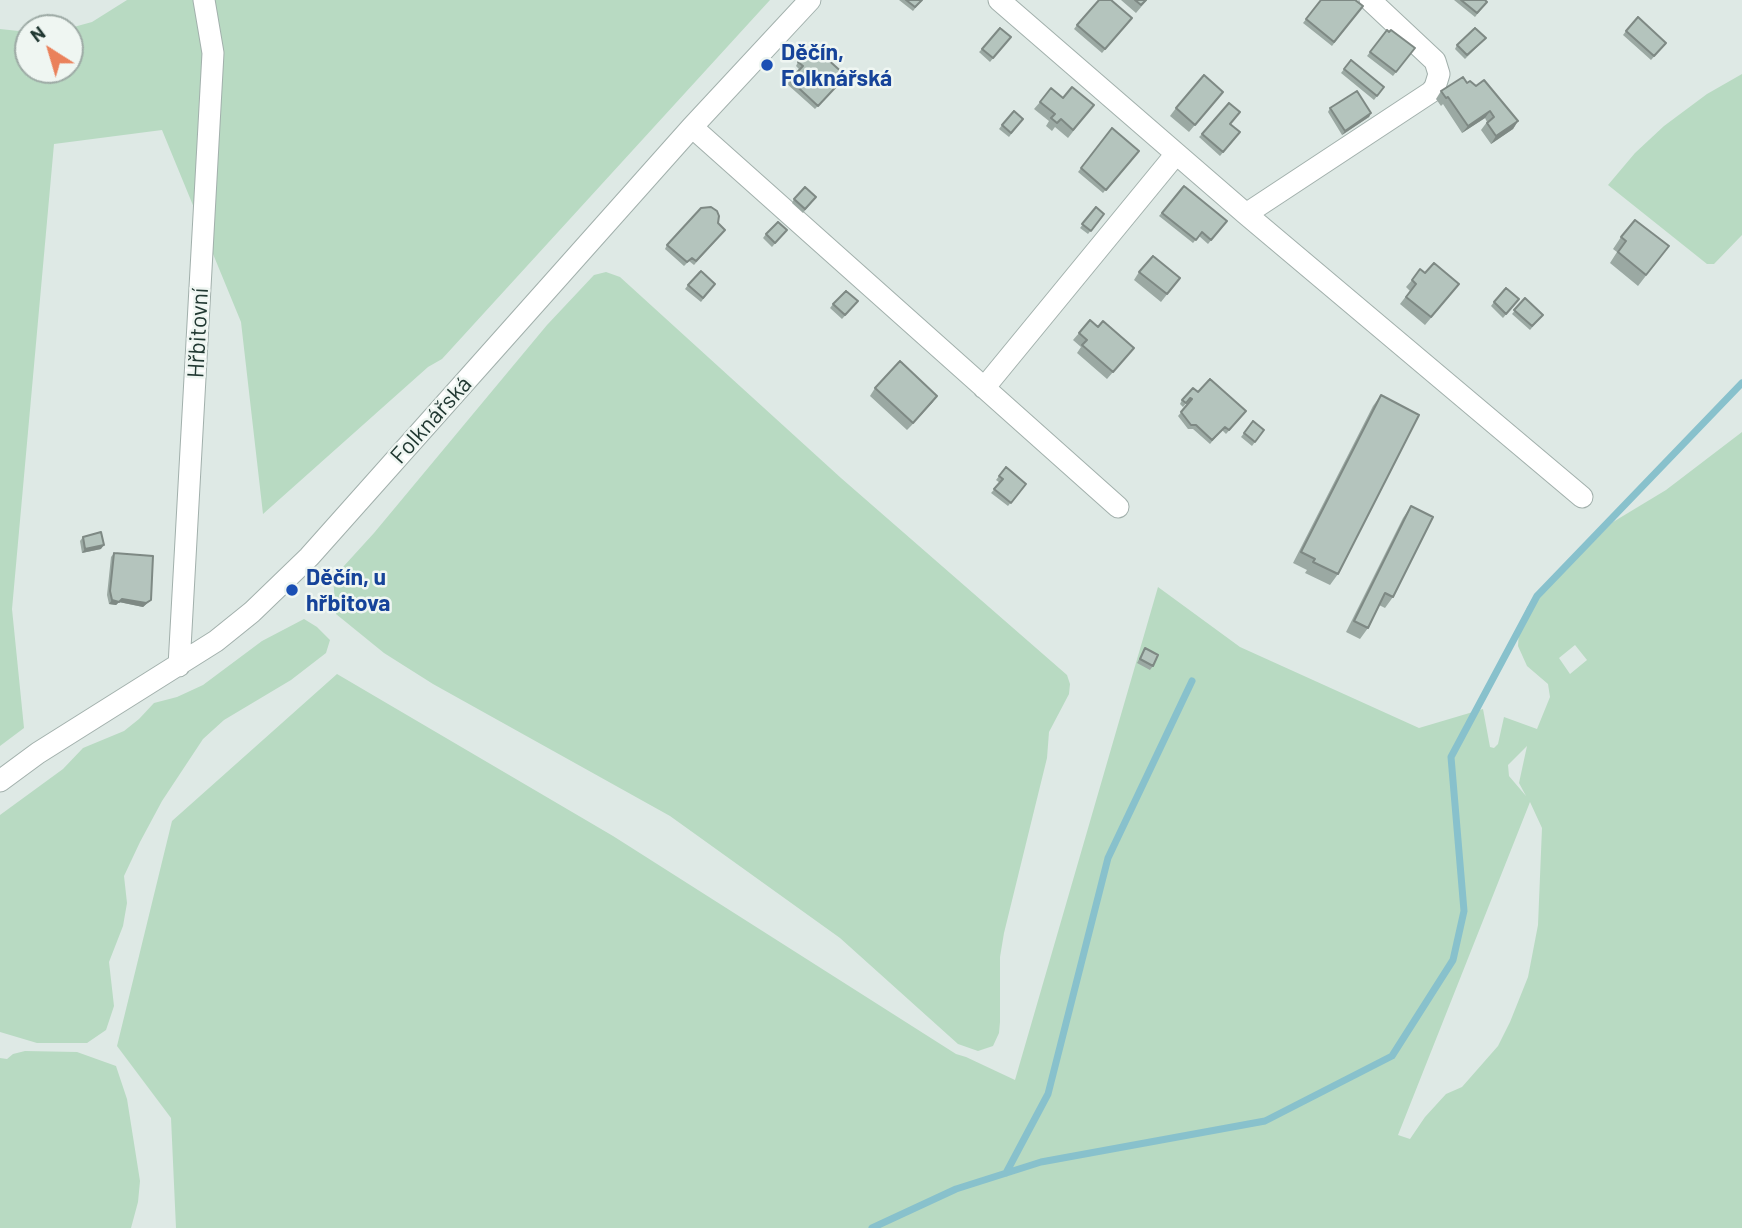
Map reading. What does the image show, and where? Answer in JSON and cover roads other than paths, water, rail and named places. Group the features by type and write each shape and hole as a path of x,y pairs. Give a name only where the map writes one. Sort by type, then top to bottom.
{"street":[{"name":"Hřbitovní","path":"179,666 213,53 204,0"},
{"name":"Folknářská","path":"0,781 38,753 179,666 252,612 309,557 692,127 810,0"},
{"path":"999,0 1246,214 1582,496"},
{"path":"1246,214 1435,87 1439,74 1435,61 1370,0"},
{"path":"692,127 1118,507"},
{"path":"984,388 1176,154"}],"waterway":[{"path":"872,1228 956,1189 1041,1162 1265,1121 1392,1056 1453,960 1464,911 1451,757 1537,596 1742,383"},
{"path":"1006,1173 1048,1094 1108,858 1192,681"}],"place":[{"name":"Děčín, Folknářská","path":"767,65"},
{"name":"Děčín, u hřbitova","path":"292,590"}]}
